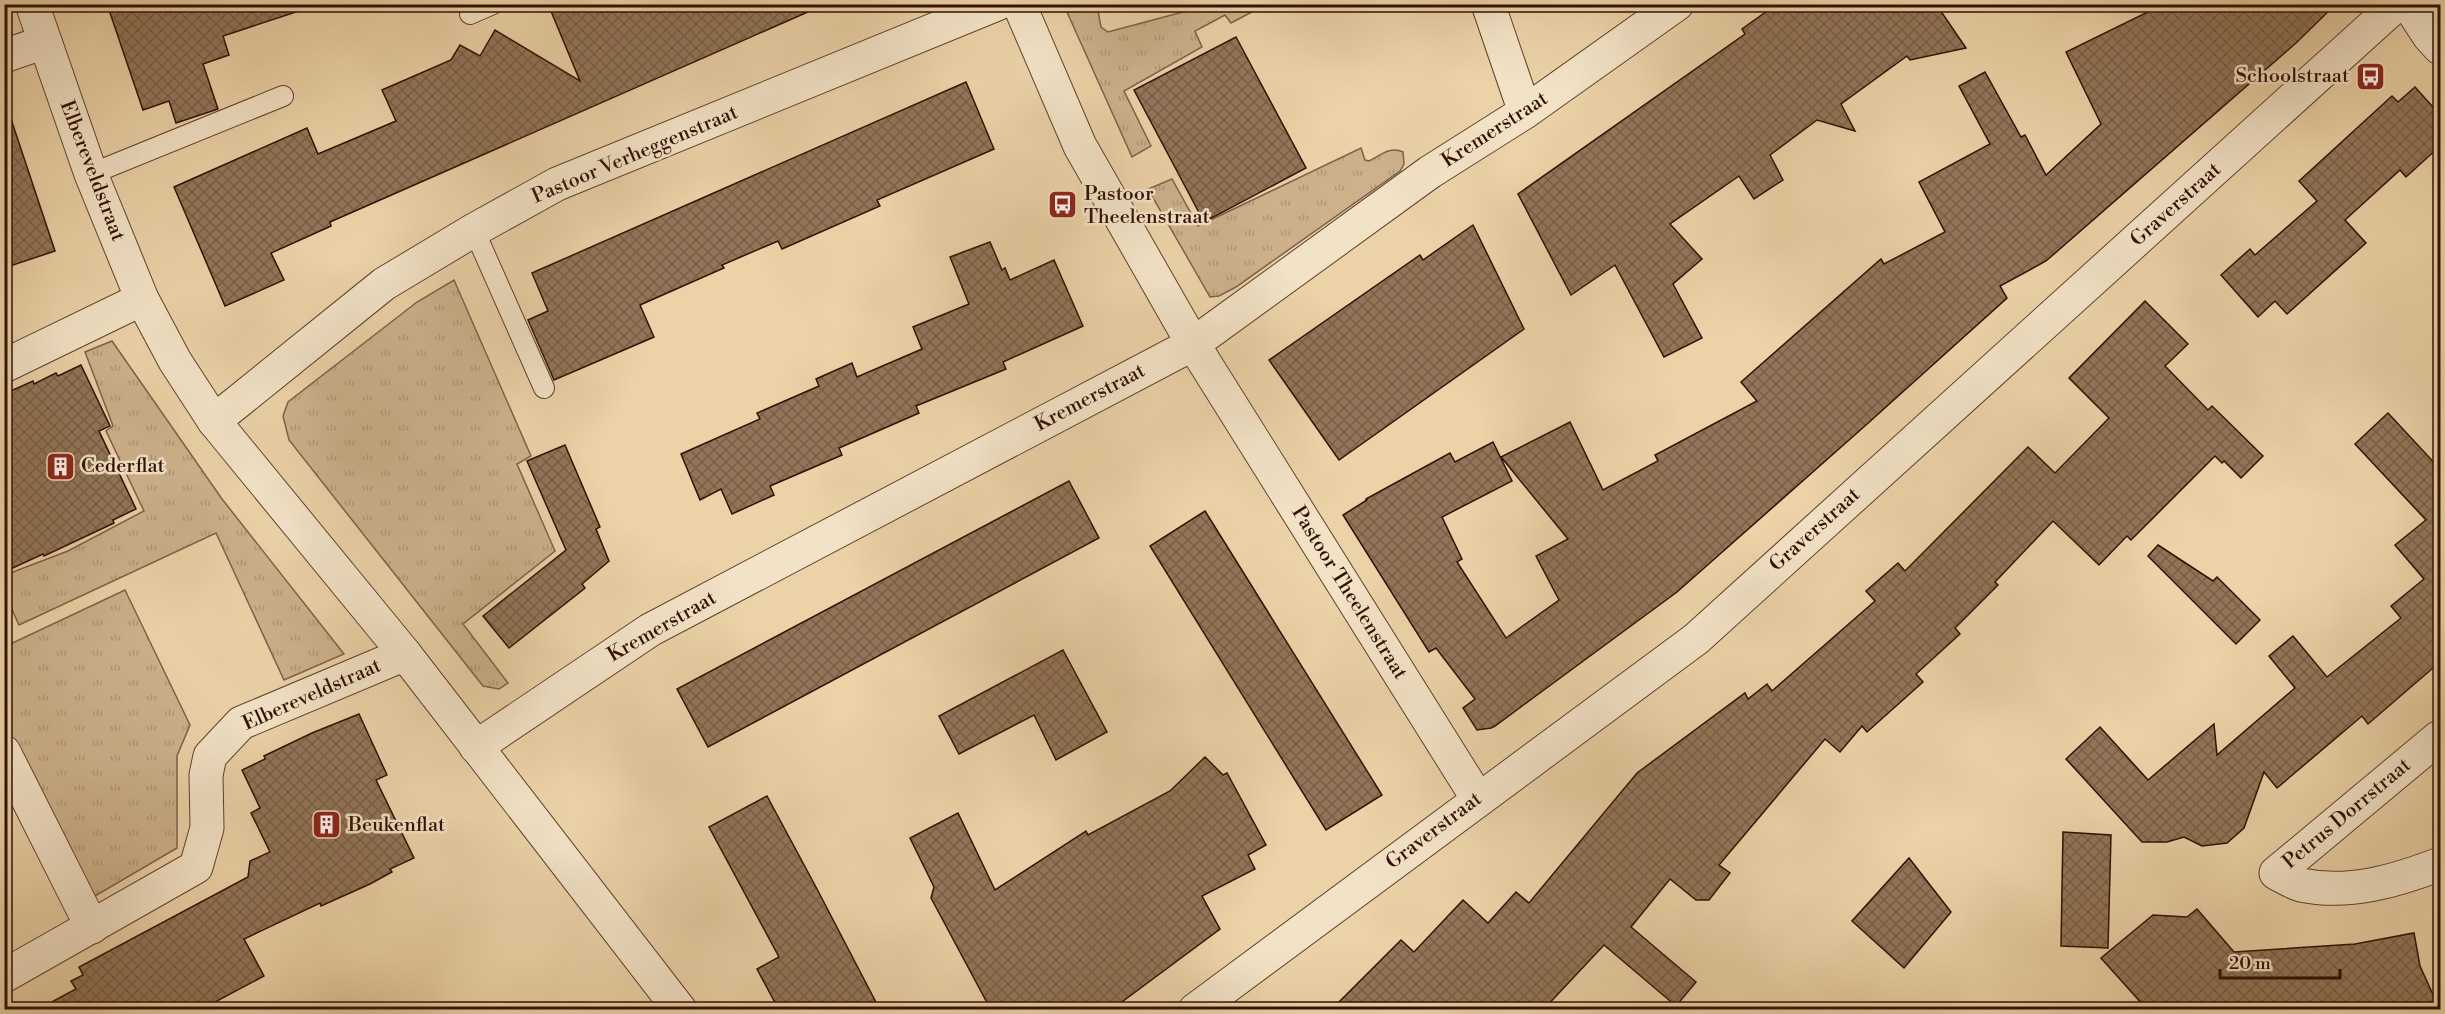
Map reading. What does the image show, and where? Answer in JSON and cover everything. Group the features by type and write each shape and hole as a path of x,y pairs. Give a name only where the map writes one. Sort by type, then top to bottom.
{"street":[{"name":"Elbereveldstraat","path":"32,4 91,174 142,299 175,361 214,421 405,654 677,1009"},
{"name":"Pastoor Verheggenstraat","path":"214,421 384,284 474,230 558,184 997,4"},
{"name":"Pastoor Theelenstraat","path":"1019,4 1080,146 1194,344 1478,799"},
{"path":"1488,4 1525,112"},
{"name":"Kremerstraat","path":"476,747 650,630 1194,344 1430,172 1525,112 1677,4"},
{"name":"Graverstraat","path":"1195,1010 1696,639 2397,4"},
{"path":"2408,4 2429,36 2440,48"},
{"path":"4,56 45,42"},
{"path":"4,366 142,299"},
{"name":"Elbereveldstraat","path":"4,976 196,867 207,828 206,775 210,756 241,723 405,654"},
{"name":"Petrus Dorrstraat","path":"2440,738 2276,873 2299,885 2336,889 2394,881 2440,864"},
{"path":"4,752 92,927"}],"lane":[{"path":"470,15 493,4"},
{"path":"91,174 283,96"},
{"path":"474,230 544,388"}],"green space":[{"path":"1070,5 1097,5 1101,27 1108,32 1209,5 1265,5 1231,23 1225,15 1195,31 1202,47 1124,91 1151,146 1132,157 1067,12"},
{"path":"1361,148 1365,160 1369,161 1382,154 1398,150 1403,152 1404,164 1400,171 1236,287 1219,296 1210,297 1148,189 1172,179 1198,226"},
{"path":"454,280 531,456 517,464 555,551 463,624 508,683 499,689 483,686 289,440 283,416 288,402 417,302"},
{"path":"112,341 222,499 344,654 284,680 216,533 19,625 5,594 5,575 68,551 144,511 106,431 113,426 85,352"},
{"path":"125,590 190,725 177,756 177,848 90,899 5,731 4,647"}],"building":[{"path":"107,4 298,4 299,11 223,36 229,55 203,64 218,109 176,123 169,101 143,110"},
{"path":"548,4 826,4 330,222 331,226 271,253 284,280 225,306 174,187 307,128 318,154 396,121 382,90 451,60 460,45 480,56 495,30 580,81"},
{"path":"1777,4 1936,4 1966,48 1910,60 1907,56 1841,104 1855,131 1817,120 1770,155 1783,180 1754,199 1739,176 1670,224 1702,259 1673,284 1702,338 1664,357 1615,265 1571,295 1518,194 1745,34 1742,29"},
{"path":"2164,4 2336,4 2296,43 2046,261 2000,286 2007,298 1677,592 1495,726 1477,730 1463,708 1475,699 1436,648 1429,652 1343,515 1366,499 1450,453 1455,462 1493,442 1512,481 1442,517 1462,559 1457,562 1506,638 1559,600 1536,556 1568,539 1501,457 1570,422 1603,490 1658,461 1655,455 1757,401 1741,382 1881,259 1884,264 1945,232 1919,182 1990,144 1959,86 1985,72 2021,137 2025,135 2046,175 2101,124 2066,52"},
{"path":"1236,37 1306,168 1204,222 1134,90"},
{"path":"966,82 994,149 877,200 880,206 782,249 778,241 640,305 654,337 554,380 528,320 548,311 532,273"},
{"path":"2415,87 2440,115 2440,146 2406,177 2400,170 2345,220 2366,243 2287,314 2275,301 2258,317 2221,275 2250,249 2255,255 2317,201 2299,181 2392,96 2398,102"},
{"path":"11,119 55,251 4,268 4,120"},
{"path":"1473,225 1524,329 1339,460 1269,360 1420,255 1423,260"},
{"path":"990,242 1002,270 1005,268 1010,280 1054,260 1083,326 1003,362 1006,369 916,406 919,413 839,448 842,455 770,486 774,495 732,514 721,489 700,500 681,454 760,419 757,413 819,386 816,379 852,363 857,377 922,349 913,327 969,304 950,257"},
{"path":"2145,301 2188,344 2165,366 2208,410 2212,406 2263,456 2241,478 2224,461 2222,463 2215,456 2131,540 2127,536 2099,565 2053,521 1995,582 1998,585 1955,628 1960,634 1916,674 1923,682 1867,732 1862,726 1840,752 1825,739 1719,865 1730,873 1709,900 1696,900 1670,879 1631,927 1696,982 1676,1006 1604,945 1543,1010 1331,1010 1401,940 1414,952 1463,900 1488,923 1516,892 1529,903 1637,773 1745,693 1748,699 1767,684 1772,691 1875,601 1866,591 1898,563 1905,571 2028,447 2055,473 2109,418 2069,378"},
{"name":"Cederflat","path":"81,365 110,426 99,431 136,509 113,520 114,523 4,572 4,394 33,381 34,384 56,373 58,376"},
{"path":"2388,413 2440,469 2440,662 2368,724 2362,716 2277,788 2264,772 2244,828 2227,843 2202,846 2184,837 2167,842 2142,842 2066,759 2100,727 2148,780 2214,724 2217,755 2295,688 2269,656 2293,636 2327,677 2401,618 2391,606 2424,579 2395,545 2426,520 2355,444"},
{"path":"565,445 600,527 596,529 609,561 582,584 585,588 509,648 483,616 566,550 527,461"},
{"path":"1069,481 1099,538 708,747 677,689"},
{"path":"1205,511 1382,795 1326,830 1150,546"},
{"path":"2158,545 2213,581 2217,577 2260,620 2236,644 2148,556"},
{"path":"1063,650 1107,732 1056,760 1034,715 959,754 939,716"},
{"path":"359,714 387,775 376,780 414,858 390,869 392,872 370,884 321,906 320,903 244,939 264,976 200,1010 37,1010 76,989 71,981 83,975 79,967 248,877 250,861 270,852 251,813 260,808 242,770 265,759 264,756 312,733"},
{"path":"1205,757 1223,775 1227,773 1266,845 1248,855 1255,869 1202,896 1220,929 1111,1010 991,1010 931,898 934,887 910,838 958,813 995,890 1086,831 1088,835 1170,791"},
{"path":"767,796 880,1010 779,1010 757,969 779,957 709,827"},
{"path":"2063,832 2111,835 2108,948 2061,946"},
{"path":"1909,858 1951,912 1904,968 1852,921"},
{"path":"2197,909 2234,952 2355,944 2414,933 2420,966 2440,1010 2185,1010 2144,1006 2101,958 2153,915 2187,917"}],"place":[{"name":"Schoolstraat","path":"2370,76"},
{"name":"Pastoor Theelenstraat","path":"1063,205"},
{"name":"Cederflat","path":"60,466"},
{"name":"Beukenflat","path":"327,825"}]}
